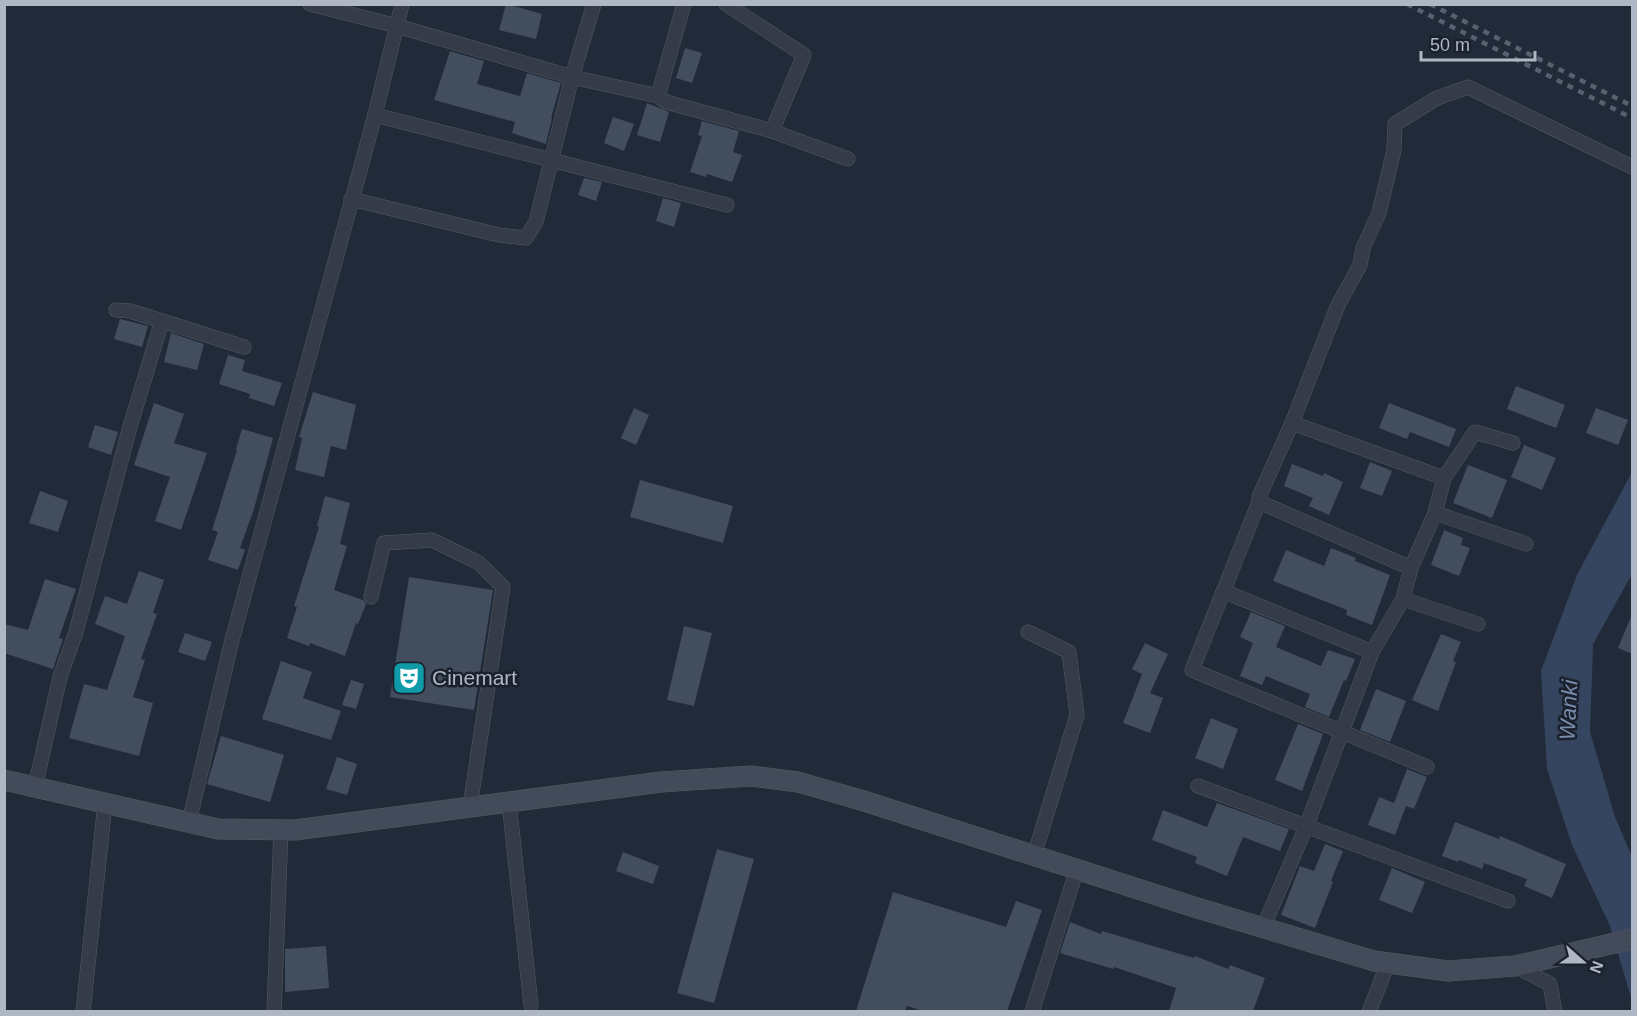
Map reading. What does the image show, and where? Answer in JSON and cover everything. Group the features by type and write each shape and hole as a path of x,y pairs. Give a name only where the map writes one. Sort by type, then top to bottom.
{"street":[{"path":"310,4 397,26 573,77 658,96 666,102 772,131 848,159"},
{"path":"189,822 231,640 375,115 402,4"},
{"path":"351,199 499,235 526,238 536,222 594,4"},
{"path":"658,96 684,4"},
{"path":"726,4 804,55 772,131"},
{"path":"1427,767 1192,670 1259,502 1259,497 1292,423 1338,305 1360,265 1363,248 1379,213 1394,150 1395,124 1437,98 1468,87 1632,167"},
{"path":"375,115 727,205"},
{"path":"116,310 130,311 244,347"},
{"path":"35,787 60,677 76,632 129,430 162,321"},
{"path":"1292,423 1443,478"},
{"path":"1263,928 1306,827 1372,652 1403,599 1411,568 1435,513 1443,478 1475,432 1513,442"},
{"path":"1259,502 1411,568"},
{"path":"1435,513 1526,544"},
{"path":"371,597 384,543 432,540 479,563 503,587 470,807"},
{"path":"1223,591 1372,652"},
{"path":"1403,599 1478,624"},
{"path":"1028,632 1069,652 1077,715 1034,856"},
{"path":"4,780 218,829 295,830 661,782 751,776 798,782 864,801 1374,961 1448,971 1515,966 1632,939"},
{"path":"1198,786 1508,901"},
{"path":"509,802 531,1005"},
{"path":"83,1011 105,803"},
{"path":"274,1011 281,829"},
{"path":"1032,1011 1077,869"},
{"path":"1370,1011 1388,963"},
{"path":"1515,966 1550,984 1555,1011"}],"water":[{"name":"Wanki","path":"1632,472 1632,574 1593,644 1590,732 1615,817 1632,857 1632,1001 1610,926 1572,845 1547,769 1541,671 1577,575"}],"building":[{"path":"506,4 542,14 536,39 499,30"},
{"path":"685,48 702,53 692,83 676,78"},
{"path":"450,51 484,61 477,84 520,96 527,73 561,83 546,144 512,133 515,122 434,100"},
{"path":"647,103 669,112 660,142 637,135"},
{"path":"613,117 634,124 624,151 604,143"},
{"path":"702,121 739,131 733,152 742,155 732,182 707,174 706,177 690,172 702,136 698,135"},
{"path":"584,178 602,182 596,201 578,195"},
{"path":"663,198 681,203 674,227 656,221"},
{"path":"120,319 148,326 142,347 114,339"},
{"path":"171,333 204,344 197,370 164,362"},
{"path":"228,355 245,360 242,371 282,383 274,406 249,398 250,394 219,384"},
{"path":"1516,386 1565,405 1556,428 1507,409"},
{"path":"313,392 356,405 346,450 331,446 324,477 295,470 302,438 299,437"},
{"path":"154,403 184,414 174,443 207,453 181,530 155,521 170,477 134,465"},
{"path":"1389,403 1456,429 1449,447 1410,432 1407,439 1379,428"},
{"path":"634,408 649,415 636,445 621,438"},
{"path":"1596,408 1628,420 1618,445 1586,433"},
{"path":"95,425 118,432 111,455 88,447"},
{"path":"242,429 273,438 254,509 240,548 245,550 238,570 208,560 218,532 212,530"},
{"path":"1524,445 1556,458 1542,490 1511,477"},
{"path":"1370,462 1392,471 1382,496 1360,488"},
{"path":"1292,464 1323,476 1324,473 1343,482 1329,515 1309,506 1313,498 1284,486"},
{"path":"1468,465 1507,480 1492,518 1453,503"},
{"path":"640,480 733,506 723,543 630,517"},
{"path":"40,491 68,501 58,532 29,523"},
{"path":"325,496 350,503 340,544 347,546 334,590 363,600 366,604 358,624 356,623 345,656 310,643 309,646 287,638 297,607 294,606 319,527 317,526"},
{"path":"1444,530 1463,538 1461,545 1470,548 1459,576 1431,565"},
{"path":"1331,548 1356,558 1355,561 1390,575 1372,625 1346,615 1347,610 1273,581 1286,550 1324,566"},
{"path":"139,571 164,580 153,613 157,614 141,659 145,660 133,697 153,703 139,756 69,738 84,684 107,690 125,636 95,624 105,596 127,604"},
{"path":"409,577 493,590 474,710 390,697"},
{"path":"45,579 76,589 59,638 63,639 53,669 4,653 4,624 28,630"},
{"path":"1251,612 1285,626 1276,647 1321,666 1328,650 1355,659 1329,717 1305,707 1310,694 1266,676 1262,685 1240,676 1253,643 1240,637"},
{"path":"1632,614 1632,654 1618,648"},
{"path":"684,626 712,633 694,706 667,700"},
{"path":"185,633 212,642 205,661 178,652"},
{"path":"1441,634 1461,642 1438,711 1412,700"},
{"path":"1145,643 1168,654 1150,693 1163,698 1150,733 1123,723 1142,674 1132,669"},
{"path":"281,661 312,672 303,698 341,711 331,740 262,719"},
{"path":"351,680 364,684 356,709 342,705"},
{"path":"1376,689 1406,701 1390,742 1360,730"},
{"path":"1211,718 1238,729 1223,769 1195,758"},
{"path":"1298,724 1323,734 1302,791 1275,780"},
{"path":"221,736 284,755 270,802 207,784"},
{"path":"337,757 357,764 347,795 326,789"},
{"path":"1407,769 1427,777 1414,809 1406,806 1395,835 1368,825 1379,797 1394,803"},
{"path":"1217,803 1289,829 1280,851 1243,837 1227,876 1195,863 1197,857 1152,840 1163,810 1207,827"},
{"path":"1455,822 1499,839 1500,836 1566,864 1552,898 1524,886 1527,879 1484,863 1482,869 1442,856"},
{"path":"1325,844 1343,851 1315,928 1281,915 1300,866 1314,871"},
{"path":"717,849 754,859 714,1003 677,993"},
{"path":"623,852 659,866 653,884 616,871"},
{"path":"1392,868 1425,882 1412,913 1379,900"},
{"path":"893,892 1006,927 1016,901 1042,910 1007,1011 923,1011 907,1006 905,1011 856,1011"},
{"path":"1070,922 1101,934 1102,931 1194,958 1195,956 1228,969 1230,965 1265,978 1253,1011 1169,1011 1176,988 1114,967 1113,969 1060,953"},
{"path":"326,946 329,988 285,992 285,949"}],"railway":[{"path":"1407,4 1632,118"},
{"path":"1430,4 1632,106"}],"place":[{"name":"Cinemart","path":"409,678"}]}
